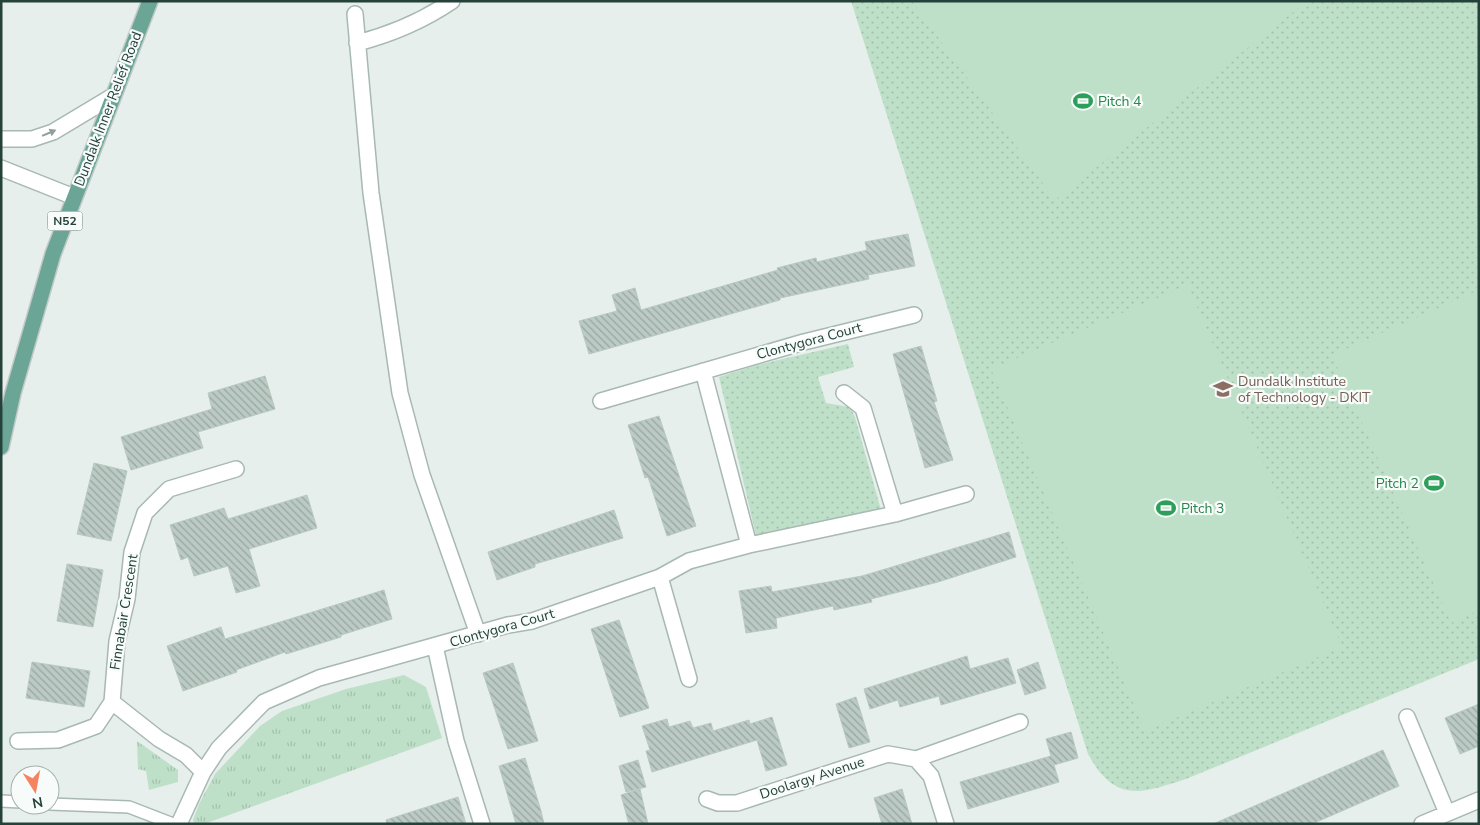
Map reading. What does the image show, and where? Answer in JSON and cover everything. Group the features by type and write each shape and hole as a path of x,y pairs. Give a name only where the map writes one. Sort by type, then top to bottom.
{"main road":[{"name":"Dundalk Inner Relief Road","path":"1,447 13,393 53,254 150,1"}],"street":[{"path":"357,43 390,35 427,18 452,1"},
{"path":"355,14 371,193 400,393 422,475 478,634"},
{"path":"1,139 32,139 53,132 112,96"},
{"path":"1,168 74,196"},
{"name":"Clontygora Court","path":"601,401 848,330 914,315"},
{"path":"704,371 749,545"},
{"path":"844,393 863,408 895,514"},
{"name":"Finnabair Crescent","path":"112,702 117,641 127,599 132,552 145,513 169,489 236,469"},
{"name":"Clontygora Court","path":"482,824 456,741 435,646 508,625 532,621 660,577 689,561 749,545 895,514 966,494"},
{"path":"660,577 689,679"},
{"path":"179,824 203,772 219,748 264,702 319,678 385,658 435,646"},
{"path":"18,741 58,740 96,726 112,702 159,739 186,755 203,772"},
{"path":"1407,717 1447,813"},
{"path":"946,824 931,776 916,760 1020,722"},
{"name":"Doolargy Avenue","path":"707,799 718,803 737,803 888,754 916,760"},
{"path":"1422,824 1479,800"}],"lane":[{"path":"60,804 129,807 173,824"}],"green space":[{"name":"Dundalk Institute of Technology - DKIT","path":"851,1 1479,1 1479,659 1186,779 1142,791 1119,787 1108,781 1088,754"},
{"name":"Pitch 4","path":"912,1 1307,1 1055,200"},
{"name":"Pitch 3","path":"1188,285 1342,647 1145,731 991,369"},
{"name":"Pitch 2","path":"1479,290 1479,610 1451,623 1332,355"},
{"path":"848,344 854,367 818,377 826,403 850,407 855,417 881,510 757,540 719,377 757,365"},
{"path":"404,675 426,687 442,738 204,824 194,824 193,820 199,804 215,774 260,726 282,711 346,689"},
{"path":"137,741 178,770 178,782 149,790 146,771 138,769"}],"building":[{"path":"908,234 915,266 868,275 869,279 780,298 780,300 589,354 579,321 617,311 612,295 635,288 641,310 778,270 777,268 816,258 817,262 867,250 865,242"},
{"path":"921,346 937,401 934,402 953,460 925,468 893,354"},
{"path":"265,376 275,409 198,432 203,448 131,470 121,437 212,409 208,393"},
{"path":"659,416 696,526 667,536 648,477 645,478 628,425"},
{"path":"94,463 127,471 111,541 77,534"},
{"path":"307,495 317,528 249,549 260,586 236,593 228,566 194,576 188,557 181,560 170,525 224,508 228,519"},
{"path":"614,510 623,538 535,564 535,567 497,580 488,552"},
{"path":"1009,532 1016,557 938,582 871,599 872,602 834,610 833,606 776,618 777,628 746,633 739,591 771,586 772,592 862,576"},
{"path":"67,564 103,570 93,627 57,621"},
{"path":"384,590 392,619 286,654 285,652 236,670 237,672 183,691 167,646 221,627 225,639"},
{"path":"619,620 649,708 620,717 591,629"},
{"path":"967,656 970,669 1008,658 1016,683 941,705 939,696 900,707 898,700 870,709 864,689"},
{"path":"32,662 90,671 84,707 26,698"},
{"path":"1038,662 1046,688 1025,695 1017,670"},
{"path":"513,663 538,741 508,749 483,673"},
{"path":"856,697 870,742 849,748 836,704"},
{"path":"1479,704 1479,746 1460,754 1445,718"},
{"path":"772,717 787,765 766,771 757,740 652,772 646,751 650,750 642,726 667,719 669,727 690,721 693,728 711,723 713,731 749,720 750,724"},
{"path":"1071,732 1078,758 1054,765 1059,782 968,809 960,782 1051,756 1046,739"},
{"path":"1383,750 1399,786 1312,824 1213,824"},
{"path":"525,758 544,824 516,824 499,766"},
{"path":"638,760 646,787 626,792 619,766"},
{"path":"640,789 648,824 629,824 621,795"},
{"path":"902,789 912,824 882,824 874,798"},
{"path":"458,797 466,824 387,824 386,820"}],"place":[{"name":"Pitch 4","path":"1083,101"},
{"name":"Dundalk Institute of Technology - DKIT","path":"1223,389"},
{"name":"Pitch 2","path":"1434,483"},
{"name":"Pitch 3","path":"1166,508"}]}
